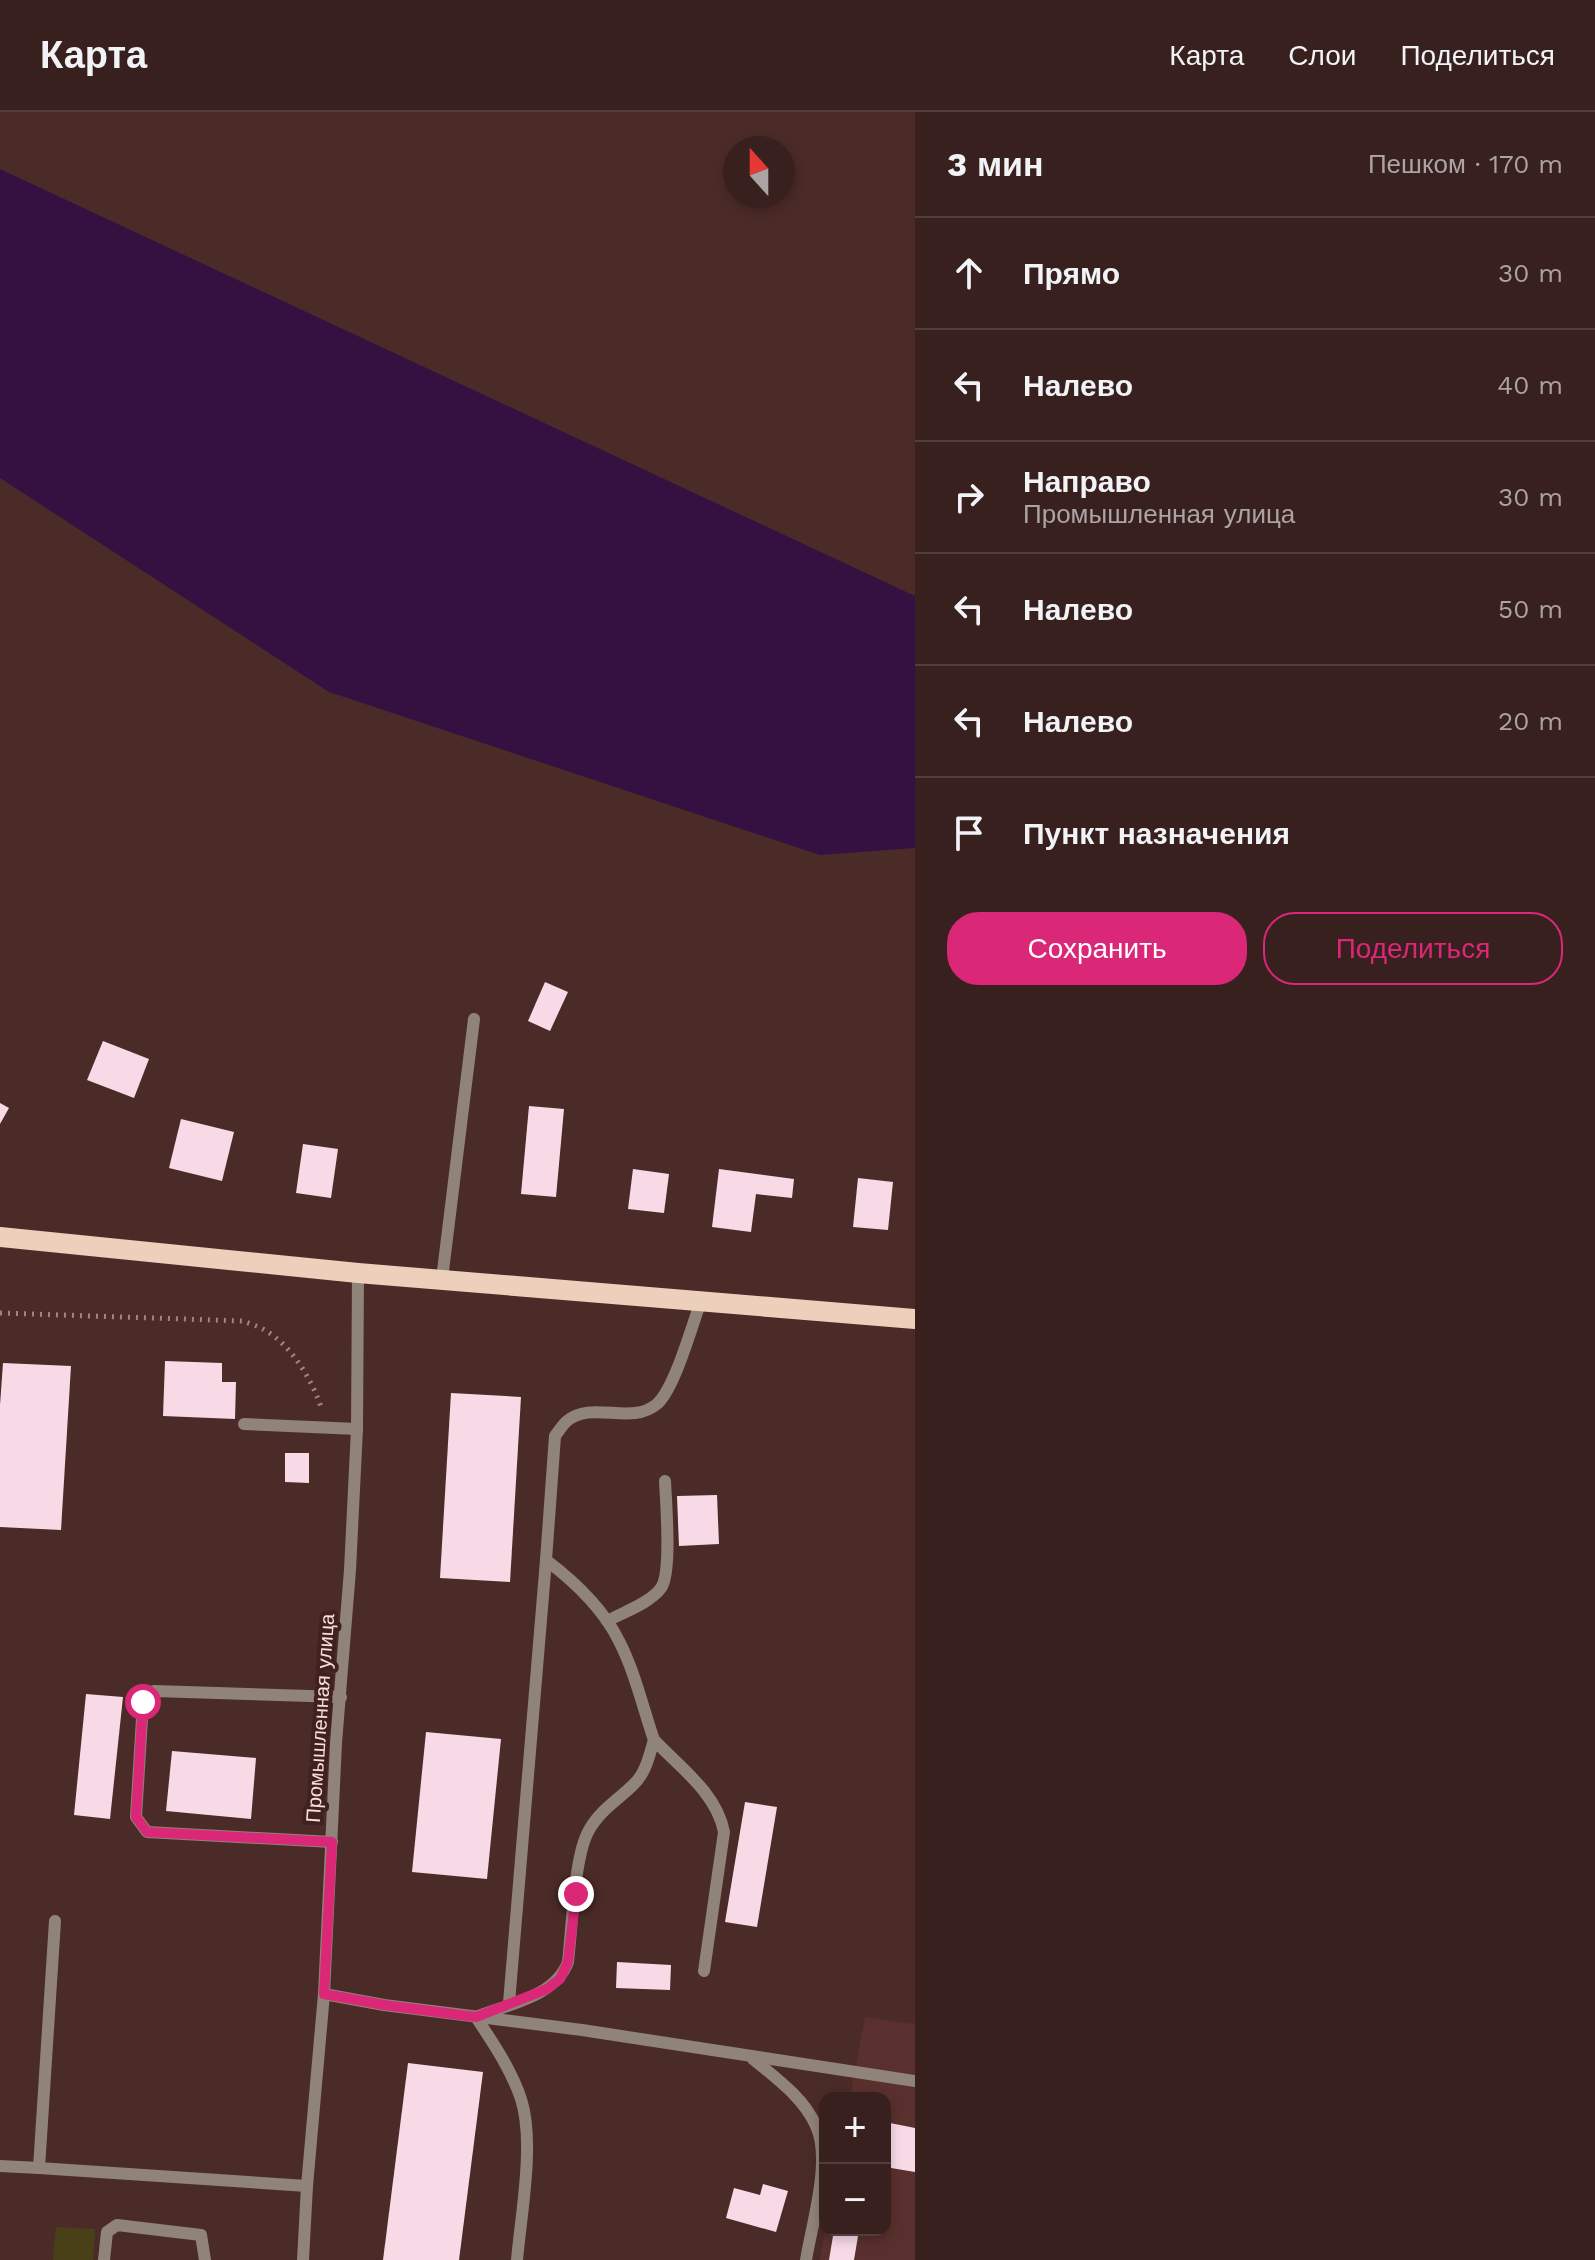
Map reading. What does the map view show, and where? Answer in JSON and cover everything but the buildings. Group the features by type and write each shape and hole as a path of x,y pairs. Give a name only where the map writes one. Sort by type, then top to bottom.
{"main road":[{"path":"0,1237 358,1273 915,1319"}],"lane":[{"path":"442,1279 474,1019"},
{"name":"Промышленная улица","path":"303,2260 324,1994 357,1429 358,1273"},
{"path":"509,2003 555,1436 567,1421 584,1413 628,1415 648,1410 659,1402 668,1389 701,1301"},
{"path":"244,1424 357,1429"},
{"path":"607,1621 647,1600 661,1588 667,1573 665,1481"},
{"path":"546,1560 583,1591 607,1621 620,1643 654,1740 706,1794 721,1818 724,1832 704,1971"},
{"path":"332,1842 147,1832 136,1817 137,1788 143,1702 154,1691 341,1697"},
{"path":"476,2017 547,1989 564,1972 568,1962 581,1851 588,1832 605,1808 635,1784 647,1766 654,1740"},
{"path":"39,2168 55,1921"},
{"path":"324,1994 915,2081"},
{"path":"476,2017 506,2065 521,2101 527,2134 517,2260"},
{"path":"751,2057 805,2107 817,2127 823,2151 806,2260"},
{"path":"0,2166 307,2186"},
{"path":"104,2260 107,2232 117,2225 201,2235 205,2260"}],"path":[{"path":"0,1313 243,1321 265,1330 283,1344 312,1386 321,1404 325,1427"}],"shaded area":[{"path":"0,169 915,596 915,848 820,855 329,692 0,478"},
{"path":"865,2017 915,2024 915,2260 820,2260 824,2236 891,2236 891,2092 851,2092"},
{"path":"56,2227 95,2229 93,2260 53,2260"}],"route":[{"path":"143,1702 136,1817 147,1832 332,1842 324,1994 476,2017 547,1989 560,1979 568,1962 576,1894"}]}
